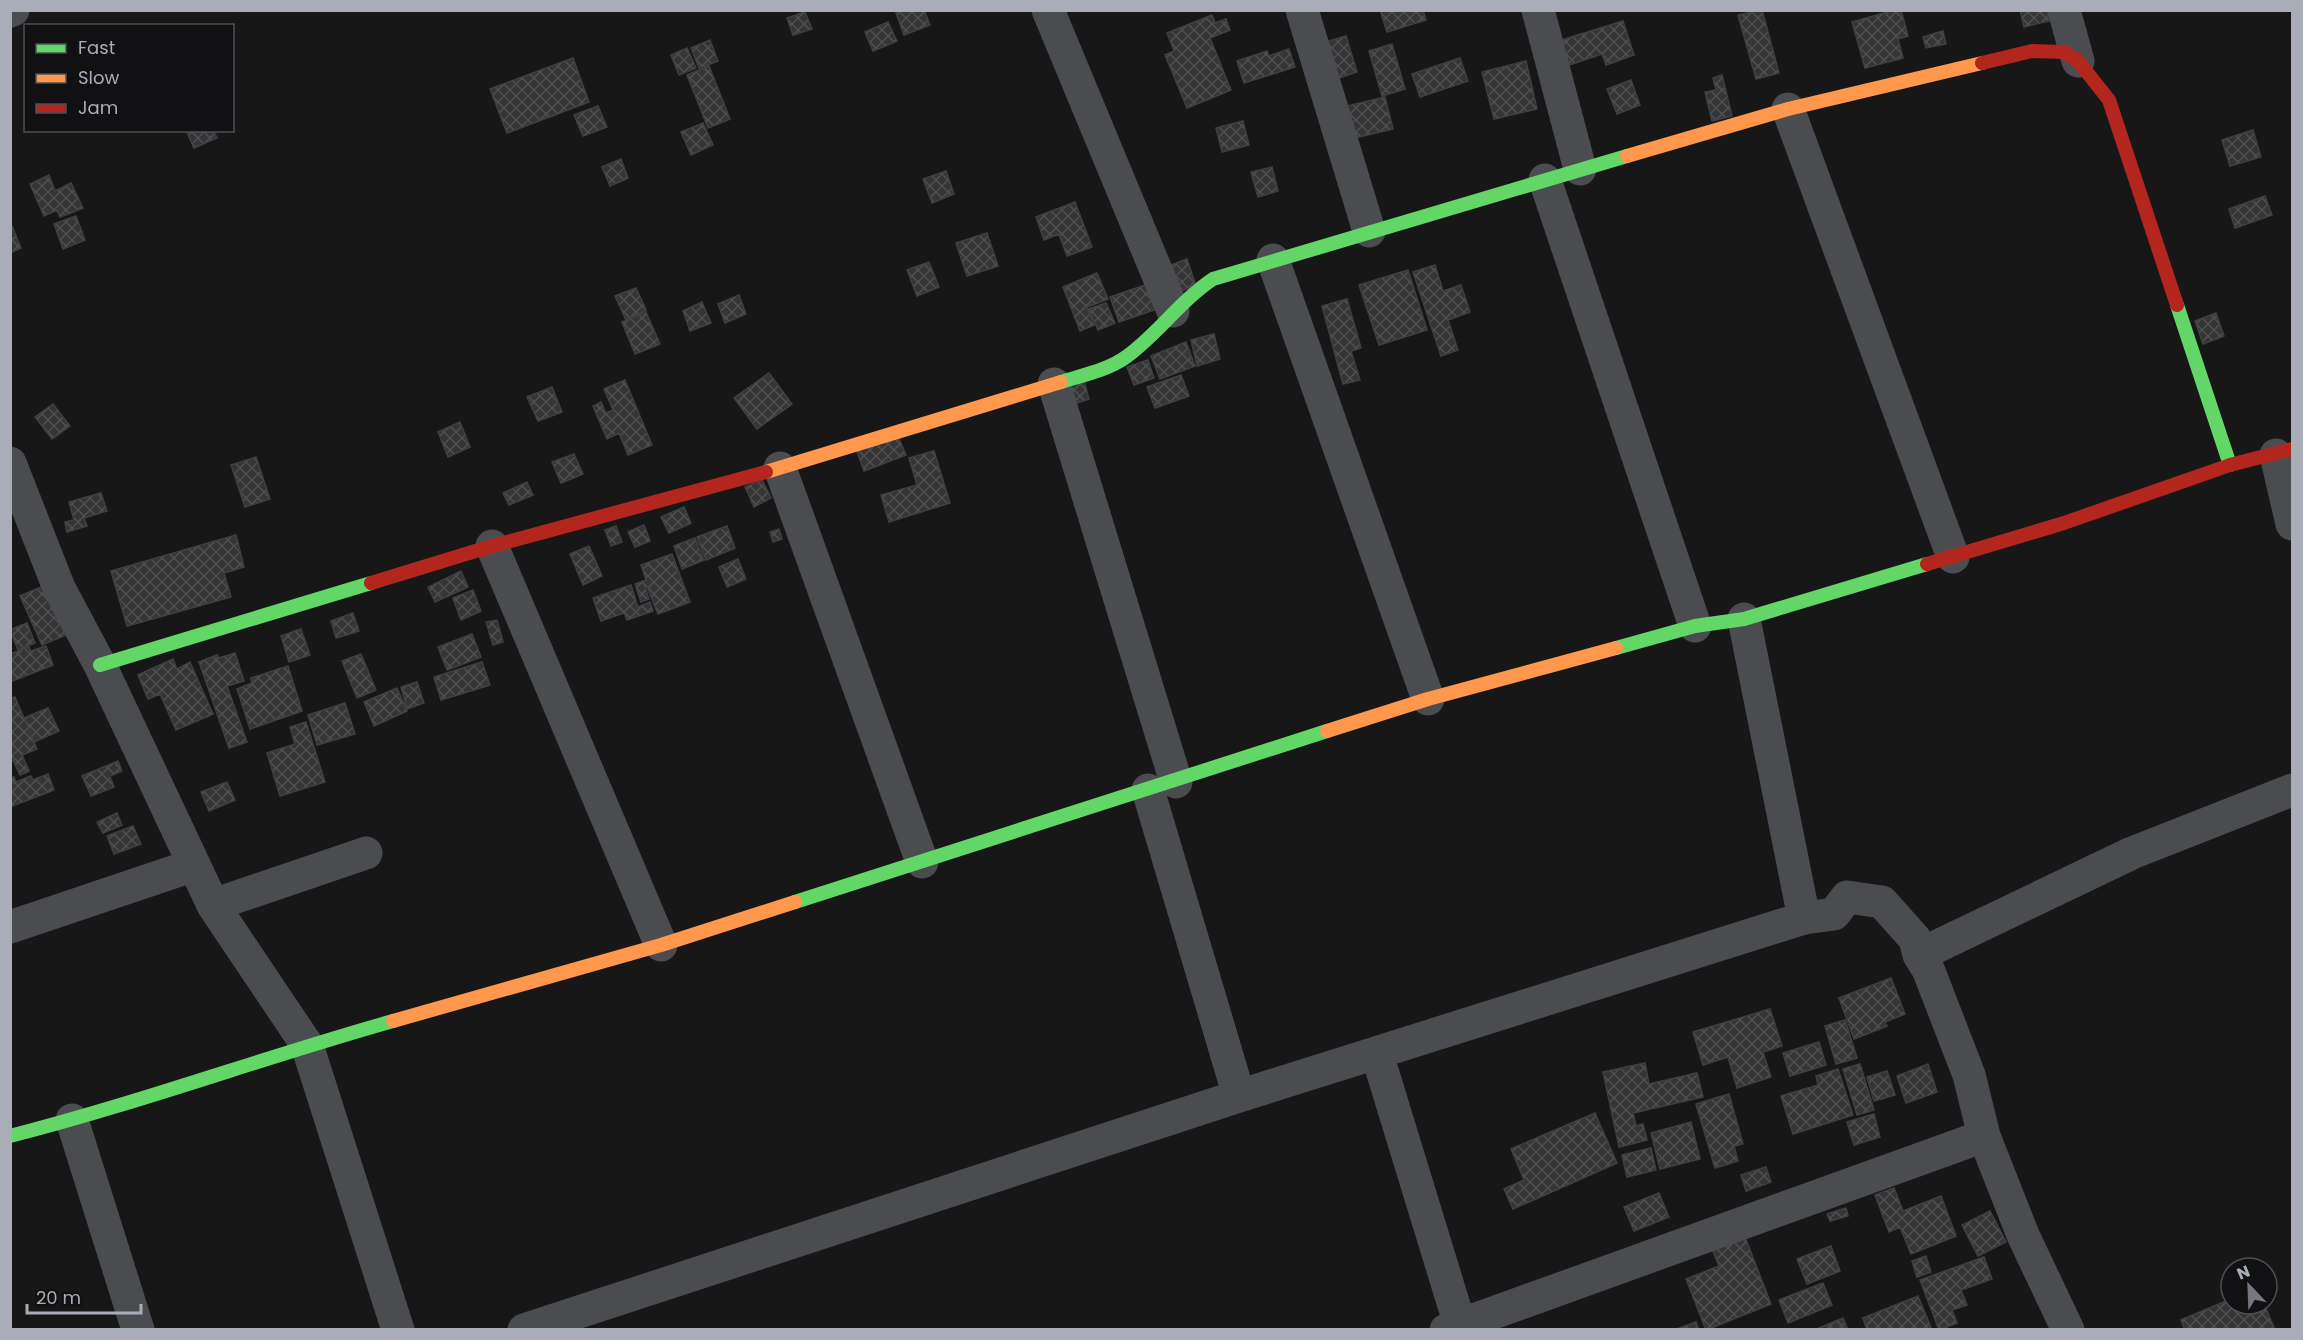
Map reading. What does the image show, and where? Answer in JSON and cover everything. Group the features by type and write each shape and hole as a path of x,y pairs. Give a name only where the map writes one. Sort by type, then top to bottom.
{"street":[{"path":"1048,10 1173,311"},
{"path":"1302,10 1369,231"},
{"path":"1538,10 1580,169"},
{"path":"2064,10 2078,61"},
{"path":"100,665 492,546 780,468 1097,371 1126,357 1192,293 1213,279 1369,231 1788,109 2032,51 2064,52 2078,61 2109,100 2230,465"},
{"path":"1788,109 1953,556"},
{"path":"1545,180 1695,626"},
{"path":"1273,260 1428,699"},
{"path":"1054,384 1162,786 1239,1096"},
{"path":"10,1136 72,1120 307,1045 661,945 1428,699 1695,626 1744,619 2064,523 2230,465 2284,452 2292,524"},
{"path":"780,468 922,862"},
{"path":"13,478 59,588 100,665 213,905 307,1045 398,1329"},
{"path":"492,546 661,945"},
{"path":"1744,619 1804,918"},
{"path":"1918,955 2132,853 2292,790"},
{"path":"213,905 366,853"},
{"path":"10,927 194,865"},
{"path":"524,1329 1239,1096 1804,918 1834,914 1846,897 1882,902 1915,939 1918,955 1928,969 1969,1075 1984,1136 2024,1235 2068,1329"},
{"path":"1377,1054 1453,1327 1984,1136"},
{"path":"72,1120 138,1329"}],"building":[{"path":"895,10 924,10 930,25 904,35"},
{"path":"1380,10 1423,10 1426,20 1387,32"},
{"path":"1762,10 1779,73 1756,79 1738,15"},
{"path":"1901,10 1908,36 1898,39 1903,58 1865,68 1852,22"},
{"path":"2020,10 2047,10 2049,21 2024,27"},
{"path":"805,12 812,29 793,35 787,18"},
{"path":"1212,15 1215,23 1226,19 1230,30 1210,38 1231,90 1187,108 1165,55 1174,51 1167,33"},
{"path":"1623,21 1634,55 1606,65 1602,54 1560,68 1552,43"},
{"path":"888,22 897,41 873,51 865,32"},
{"path":"1943,31 1946,44 1926,48 1923,37"},
{"path":"1346,36 1357,72 1333,80 1322,43"},
{"path":"710,40 718,61 699,68 691,48"},
{"path":"1392,44 1405,89 1382,96 1369,51"},
{"path":"687,48 696,68 679,75 671,55"},
{"path":"1289,49 1295,67 1244,83 1237,61 1267,51 1269,56"},
{"path":"573,58 589,102 507,133 490,89"},
{"path":"1460,58 1468,81 1420,97 1412,74"},
{"path":"1526,61 1537,109 1494,119 1482,72"},
{"path":"709,66 730,119 708,128 687,75"},
{"path":"1722,75 1732,116 1712,121 1705,92 1716,90 1713,78"},
{"path":"1631,80 1640,105 1617,114 1607,89"},
{"path":"1385,97 1393,129 1350,139 1343,107"},
{"path":"598,106 607,127 583,136 574,115"},
{"path":"1243,121 1249,145 1222,152 1216,128"},
{"path":"703,123 713,145 691,155 681,132"},
{"path":"2253,130 2261,157 2230,166 2222,140"},
{"path":"187,132 214,132 217,138 194,148"},
{"path":"621,159 628,178 610,186 602,167"},
{"path":"1272,167 1278,191 1258,197 1251,172"},
{"path":"946,171 954,194 932,203 923,179"},
{"path":"49,175 55,191 71,183 83,208 60,217 57,210 44,216 30,184"},
{"path":"2265,196 2272,215 2235,228 2229,209"},
{"path":"1075,202 1092,247 1067,256 1059,234 1044,240 1036,217"},
{"path":"76,216 85,240 63,249 54,224"},
{"path":"10,221 21,248 10,253"},
{"path":"987,233 998,266 967,276 956,243"},
{"path":"1187,259 1196,286 1175,293 1166,267"},
{"path":"929,262 939,287 917,296 907,270"},
{"path":"1435,265 1443,291 1461,285 1470,312 1448,320 1458,350 1441,356 1413,272"},
{"path":"1408,270 1427,330 1379,345 1359,285"},
{"path":"1097,273 1108,299 1087,307 1094,325 1080,331 1063,287"},
{"path":"1148,284 1157,309 1119,322 1110,297"},
{"path":"636,288 646,310 626,320 615,296"},
{"path":"739,295 746,314 725,323 718,304"},
{"path":"1347,299 1361,348 1351,351 1360,380 1343,384 1322,306"},
{"path":"702,302 711,323 690,331 683,311"},
{"path":"1106,303 1115,323 1098,330 1089,309"},
{"path":"646,312 660,344 635,354 622,322"},
{"path":"2216,313 2224,336 2203,344 2195,321"},
{"path":"1214,334 1220,359 1197,366 1191,340"},
{"path":"1186,342 1195,366 1160,379 1151,356"},
{"path":"1148,360 1154,378 1134,385 1127,367"},
{"path":"769,373 792,404 757,429 734,398"},
{"path":"1181,375 1189,396 1155,408 1147,387"},
{"path":"625,380 652,445 628,455 619,433 607,439 593,406 601,402 606,413 613,410 604,389"},
{"path":"1084,381 1089,399 1074,404 1068,385"},
{"path":"552,387 562,412 538,421 527,397"},
{"path":"53,404 70,426 52,439 35,417"},
{"path":"460,422 470,447 448,457 438,432"},
{"path":"897,434 906,455 864,471 856,449"},
{"path":"934,451 950,503 889,522 881,495 917,485 909,458"},
{"path":"574,454 583,474 561,483 552,462"},
{"path":"256,457 270,499 245,507 231,465"},
{"path":"762,480 771,498 754,507 745,487"},
{"path":"527,482 533,495 509,505 503,493"},
{"path":"101,493 107,511 84,518 87,526 67,532 65,522 74,520 69,502"},
{"path":"684,507 691,523 669,533 661,517"},
{"path":"644,525 650,541 635,547 628,532"},
{"path":"616,526 622,542 611,546 605,530"},
{"path":"727,526 735,548 706,560 697,537"},
{"path":"779,529 782,539 773,542 770,532"},
{"path":"236,535 244,567 224,573 231,597 127,626 111,571"},
{"path":"695,538 704,560 682,569 674,546"},
{"path":"589,546 602,576 583,585 570,554"},
{"path":"672,554 690,602 658,614 647,587 645,587 649,599 641,602 635,584 646,580 641,565"},
{"path":"738,559 746,579 727,587 719,567"},
{"path":"461,571 468,587 435,602 428,587"},
{"path":"46,585 68,634 42,645 20,596"},
{"path":"631,585 638,607 650,602 653,611 627,620 624,613 601,621 593,598"},
{"path":"473,590 481,611 461,620 453,598"},
{"path":"353,613 359,631 336,638 331,621"},
{"path":"497,620 503,642 493,645 486,622"},
{"path":"27,623 35,643 18,650 10,630"},
{"path":"301,629 310,655 289,662 281,636"},
{"path":"472,634 481,657 447,670 438,647"},
{"path":"46,646 53,665 10,682 10,654 29,647 31,651"},
{"path":"235,653 244,681 227,686 247,742 229,748 199,662 217,655 219,658"},
{"path":"361,654 376,690 357,698 342,661"},
{"path":"173,659 177,669 190,662 213,714 176,730 160,694 148,699 138,675"},
{"path":"482,662 490,685 441,700 434,677"},
{"path":"288,666 302,711 250,729 237,689 252,683 251,678"},
{"path":"417,682 424,703 407,709 401,687"},
{"path":"397,688 407,711 374,726 364,702"},
{"path":"15,697 37,749 22,755 29,771 20,775 10,754 10,699"},
{"path":"345,703 355,734 317,745 308,715"},
{"path":"48,708 59,731 34,742 24,718"},
{"path":"306,722 325,782 280,796 267,753 295,744 290,727"},
{"path":"118,761 122,771 110,776 114,787 91,796 82,776"},
{"path":"48,774 54,790 10,807 10,778 14,777 16,782 31,776 33,780"},
{"path":"227,782 235,800 209,811 201,792"},
{"path":"117,813 122,825 103,833 97,822"},
{"path":"133,826 141,844 114,854 107,836"},
{"path":"1891,978 1905,1014 1885,1022 1887,1026 1854,1039 1839,998"},
{"path":"1770,1009 1782,1046 1763,1052 1771,1077 1737,1088 1728,1057 1703,1065 1693,1032"},
{"path":"1845,1020 1857,1058 1836,1064 1825,1026"},
{"path":"1819,1042 1826,1065 1790,1076 1783,1053"},
{"path":"1645,1063 1649,1084 1697,1073 1703,1097 1633,1113 1636,1126 1643,1124 1647,1140 1619,1147 1603,1072"},
{"path":"1860,1064 1874,1110 1857,1115 1843,1069"},
{"path":"1928,1064 1937,1092 1906,1103 1897,1076"},
{"path":"1838,1069 1853,1115 1793,1134 1781,1096 1818,1085 1816,1076"},
{"path":"1887,1071 1895,1095 1874,1101 1867,1077"},
{"path":"1729,1094 1743,1144 1734,1146 1738,1161 1715,1168 1696,1104"},
{"path":"1595,1113 1617,1163 1513,1209 1504,1189 1524,1180 1511,1149"},
{"path":"1874,1114 1880,1137 1854,1145 1847,1122"},
{"path":"1691,1122 1700,1159 1660,1169 1651,1133"},
{"path":"1651,1148 1656,1170 1627,1177 1622,1155"},
{"path":"1766,1167 1771,1182 1746,1191 1741,1175"},
{"path":"1894,1188 1903,1211 1941,1196 1956,1236 1911,1254 1900,1227 1889,1232 1875,1195"},
{"path":"1659,1193 1669,1217 1634,1231 1624,1207"},
{"path":"1846,1208 1848,1216 1830,1221 1827,1214"},
{"path":"1990,1211 2006,1242 1978,1256 1962,1225"},
{"path":"1745,1237 1771,1304 1706,1330 1686,1279 1719,1266 1712,1249"},
{"path":"1831,1246 1840,1271 1807,1284 1797,1259"},
{"path":"1926,1256 1931,1272 1917,1277 1912,1261"},
{"path":"1984,1257 1992,1279 1961,1290 1967,1305 1952,1310 1957,1323 1939,1330 1920,1280"},
{"path":"1823,1283 1832,1305 1788,1323 1779,1300"},
{"path":"1918,1296 1932,1330 1867,1330 1863,1318"},
{"path":"2219,1304 2219,1316 2269,1316 2275,1330 2185,1330 2181,1320"},
{"path":"1843,1318 1848,1330 1814,1330"},
{"path":"1696,1322 1699,1330 1674,1330"}],"traffic: fast":[{"path":"1061,382 1119,362 1138,348 1190,297 1213,279 1627,156"},
{"path":"2177,305 2230,465"},
{"path":"1616,648 1695,626 1744,619 1927,564"},
{"path":"100,665 371,583"},
{"path":"795,902 1327,731"},
{"path":"10,1136 393,1021"}],"traffic: slow":[{"path":"1627,156 1788,109 1982,63"},
{"path":"766,472 1061,382"},
{"path":"1327,731 1428,699 1616,648"},
{"path":"393,1021 661,945 795,902"}],"traffic: jam":[{"path":"1982,63 2032,51 2064,52 2078,61 2109,100 2177,305"},
{"path":"1927,564 2064,523 2230,465 2292,449"},
{"path":"371,583 492,546 766,472"}]}
